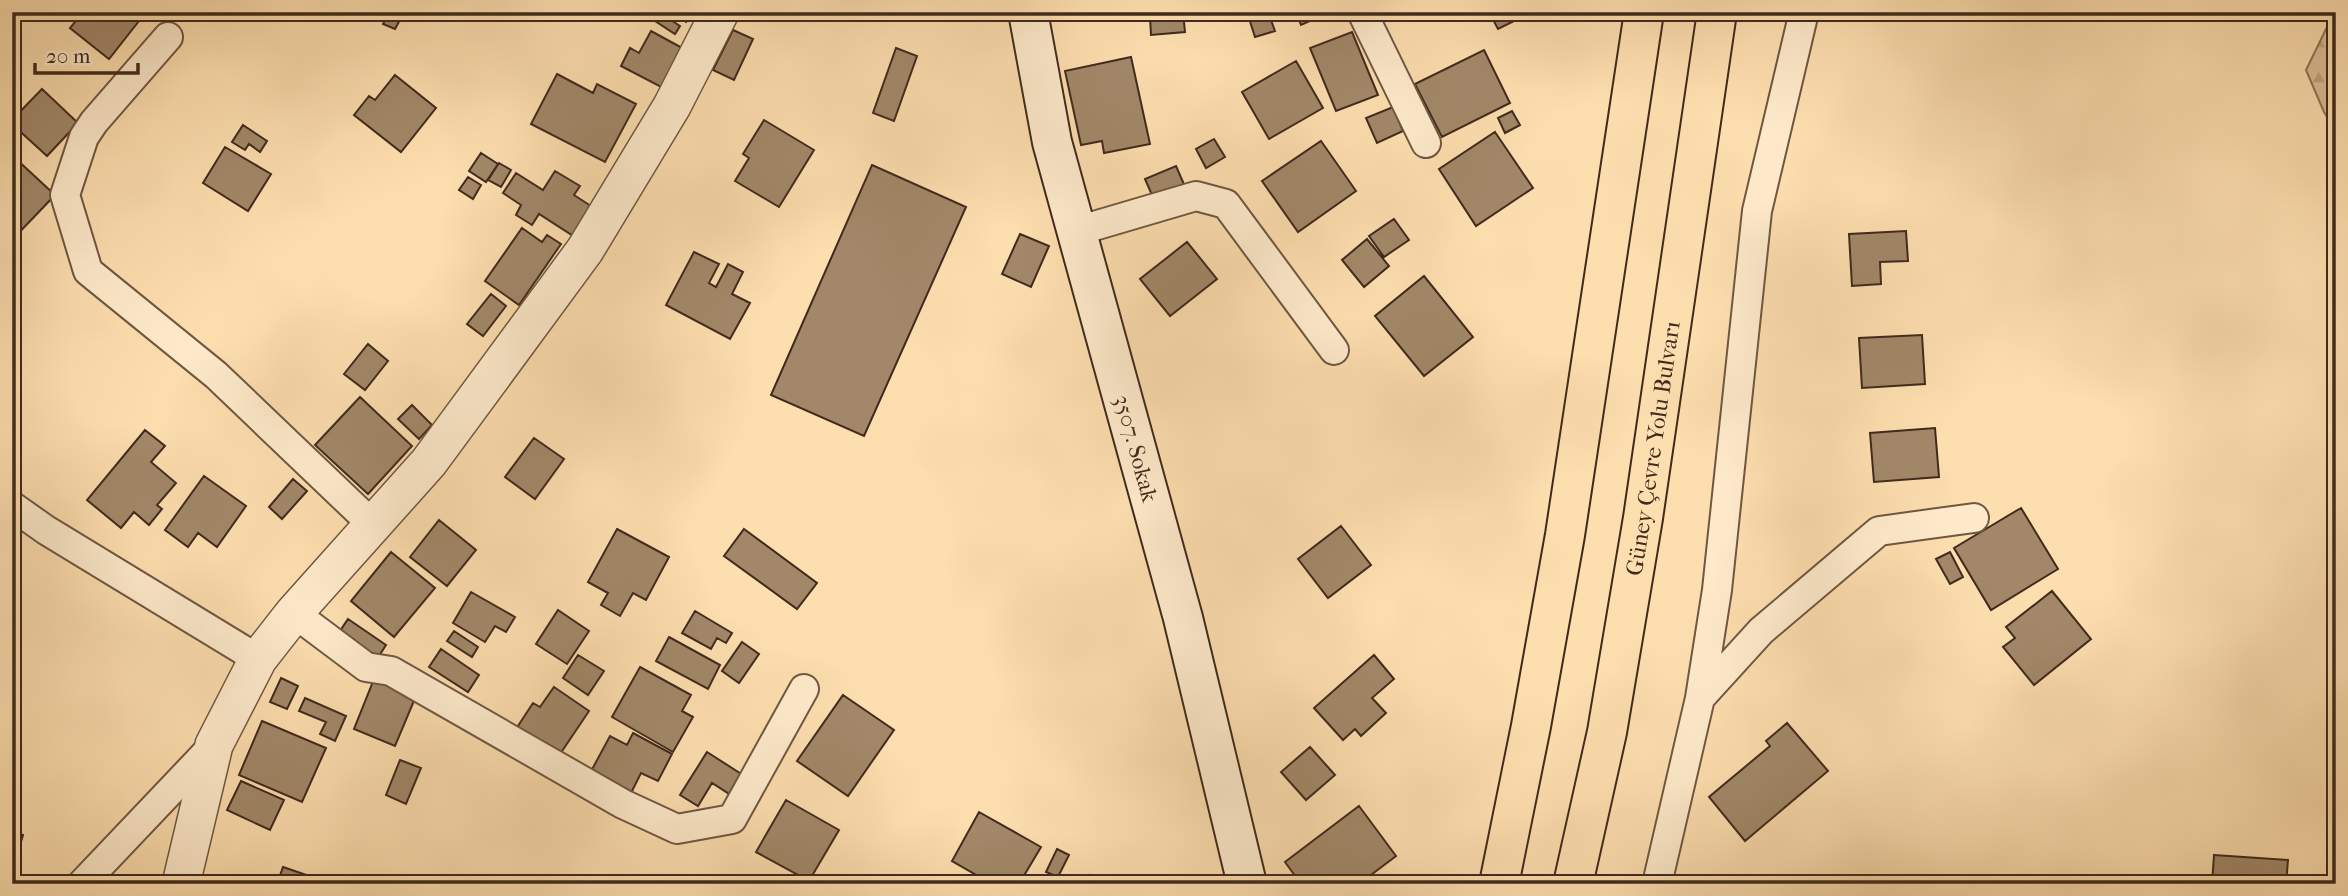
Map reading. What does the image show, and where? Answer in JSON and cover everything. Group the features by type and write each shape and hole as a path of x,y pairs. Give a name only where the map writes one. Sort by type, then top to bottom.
{"highway":[{"path":"1499,884 1565,535 1644,12"},
{"name":"Güney Çevre Yolu Bulvarı","path":"1573,884 1607,732 1643,518 1717,12"}],"main road":[{"name":"3507. Sokak","path":"1028,12 1052,142 1183,618 1247,884"}],"street":[{"path":"181,884 214,745 258,659 294,613 429,462 585,250 672,106 720,12"},
{"path":"1362,12 1426,143"},
{"path":"1657,884 1700,698 1717,590 1757,211 1804,12"},
{"path":"168,37 83,137 65,195 88,271 216,375 372,524"},
{"path":"1077,231 1196,196 1226,204 1334,350"},
{"path":"12,506 46,530 258,659"},
{"path":"1700,698 1761,631 1878,531 1974,518"},
{"path":"294,613 366,667 391,671 623,804 677,829 732,819 804,689"},
{"path":"82,884 214,745"}],"green space":[{"path":"2336,24 2336,131 2324,112 2306,70 2328,25"}],"building":[{"path":"83,12 146,12 109,59 70,28"},
{"path":"384,12 411,12 407,21 401,18 395,29 383,24 388,14"},
{"path":"671,12 693,12 686,22"},
{"path":"860,12 948,12 947,21"},
{"path":"1065,12 1116,12 1117,16 1066,21"},
{"path":"1133,12 1183,12 1185,32 1151,35 1150,17 1134,18"},
{"path":"1247,12 1268,12 1275,31 1255,37"},
{"path":"1296,12 1328,12 1328,13 1301,25"},
{"path":"1393,12 1408,12 1396,18"},
{"path":"1489,12 1509,12 1514,21 1498,29"},
{"path":"660,13 680,26 675,34 655,21"},
{"path":"733,30 753,39 734,80 713,70"},
{"path":"651,31 684,49 663,88 621,66 630,48 639,53"},
{"path":"1352,32 1378,95 1336,111 1310,48"},
{"path":"896,48 917,56 894,121 873,113"},
{"path":"1484,50 1510,103 1442,137 1415,84"},
{"path":"1131,57 1150,144 1104,153 1102,141 1081,145 1065,71"},
{"path":"1296,61 1323,108 1269,139 1242,92"},
{"path":"557,74 593,93 597,84 636,104 605,162 531,124"},
{"path":"395,75 436,108 401,152 354,115 369,96 375,100"},
{"path":"42,89 78,123 47,156 12,124 12,120"},
{"path":"1393,107 1403,131 1377,143 1366,118"},
{"path":"1512,111 1520,125 1505,133 1498,118"},
{"path":"764,120 814,150 779,207 735,181 749,158 743,154"},
{"path":"243,125 267,141 260,152 249,144 245,150 232,142"},
{"path":"1495,132 1533,188 1476,226 1439,169"},
{"path":"1214,139 1225,157 1206,168 1196,149"},
{"path":"1321,141 1356,191 1298,232 1262,181"},
{"path":"225,147 271,174 248,211 203,183"},
{"path":"481,153 498,164 486,182 469,171"},
{"path":"14,157 55,195 12,240 12,159"},
{"path":"499,163 511,170 501,187 488,180"},
{"path":"872,165 966,207 864,436 771,395"},
{"path":"1176,166 1186,189 1155,202 1145,179"},
{"path":"555,171 580,186 574,195 597,210 578,239 539,214 532,225 516,215 521,205 503,193 516,173 543,190"},
{"path":"468,177 481,185 473,199 459,190"},
{"path":"1394,219 1409,240 1384,257 1369,236"},
{"path":"522,228 542,242 547,235 561,244 519,305 485,281"},
{"path":"1906,231 1908,261 1880,262 1881,284 1852,286 1849,234"},
{"path":"1020,234 1049,246 1031,287 1002,274"},
{"path":"1367,239 1389,266 1364,287 1342,260"},
{"path":"1187,242 1217,279 1170,316 1140,279"},
{"path":"694,252 719,264 709,283 716,287 728,264 743,272 732,294 750,303 730,339 666,305"},
{"path":"1424,276 1473,337 1424,376 1375,316"},
{"path":"491,294 506,306 483,336 467,324"},
{"path":"1922,335 1925,384 1862,388 1859,338"},
{"path":"368,344 388,361 365,390 344,374"},
{"path":"360,397 412,446 368,494 315,445"},
{"path":"412,405 432,425 419,439 398,419"},
{"path":"1935,428 1939,477 1874,482 1870,433"},
{"path":"145,430 165,446 151,462 176,483 157,505 162,509 149,525 134,512 121,528 87,500"},
{"path":"534,438 564,459 535,499 505,477"},
{"path":"204,476 246,506 217,547 198,533 188,547 165,530"},
{"path":"293,479 307,491 282,519 269,507"},
{"path":"2021,508 2058,569 1991,610 1954,548"},
{"path":"439,520 476,550 447,586 410,557"},
{"path":"1341,526 1371,565 1328,598 1298,559"},
{"path":"617,529 669,557 646,600 633,593 620,616 601,605 608,593 588,582"},
{"path":"744,529 817,583 797,609 724,556"},
{"path":"391,552 435,588 394,637 351,601"},
{"path":"1950,552 1963,577 1950,584 1936,559"},
{"path":"2052,591 2091,639 2034,685 2003,647 2015,638 2006,627"},
{"path":"471,592 515,617 506,632 495,626 485,642 453,623"},
{"path":"558,610 589,631 567,664 536,644"},
{"path":"695,611 732,633 726,643 717,638 711,649 682,633"},
{"path":"348,619 386,645 375,662 336,637"},
{"path":"454,631 478,647 472,657 447,641"},
{"path":"669,637 720,665 708,689 656,661"},
{"path":"742,642 759,654 739,683 722,671"},
{"path":"441,649 479,675 468,692 429,667"},
{"path":"578,655 604,671 588,695 563,678"},
{"path":"1374,655 1394,679 1372,698 1386,713 1361,736 1355,729 1343,740 1314,708"},
{"path":"640,667 691,695 682,711 693,717 673,752 612,717"},
{"path":"281,678 298,686 287,709 270,702"},
{"path":"374,679 416,696 395,746 354,729"},
{"path":"554,687 589,711 558,757 516,729 533,703 540,707"},
{"path":"843,695 894,730 848,796 797,761"},
{"path":"305,698 346,716 335,741 320,734 326,722 299,711"},
{"path":"262,721 326,748 302,802 239,775"},
{"path":"1787,723 1828,771 1745,841 1709,797 1770,746 1766,741"},
{"path":"633,733 672,754 658,781 641,773 629,797 589,775 610,736 627,745"},
{"path":"1310,747 1335,775 1306,800 1281,772"},
{"path":"707,752 746,777 734,797 712,783 698,806 680,795"},
{"path":"400,760 421,768 406,804 386,795"},
{"path":"241,781 284,800 270,830 227,810"},
{"path":"786,800 839,830 809,881 756,852"},
{"path":"1359,806 1396,856 1359,884 1301,884 1285,862"},
{"path":"979,812 1041,847 1019,884 992,884 952,861"},
{"path":"12,832 23,835 12,873"},
{"path":"1057,849 1069,855 1058,877 1046,872"},
{"path":"2214,855 2288,860 2286,884 2212,884"},
{"path":"283,867 327,882 327,884 277,884"},
{"path":"1090,875 1101,884 1082,884"}]}
